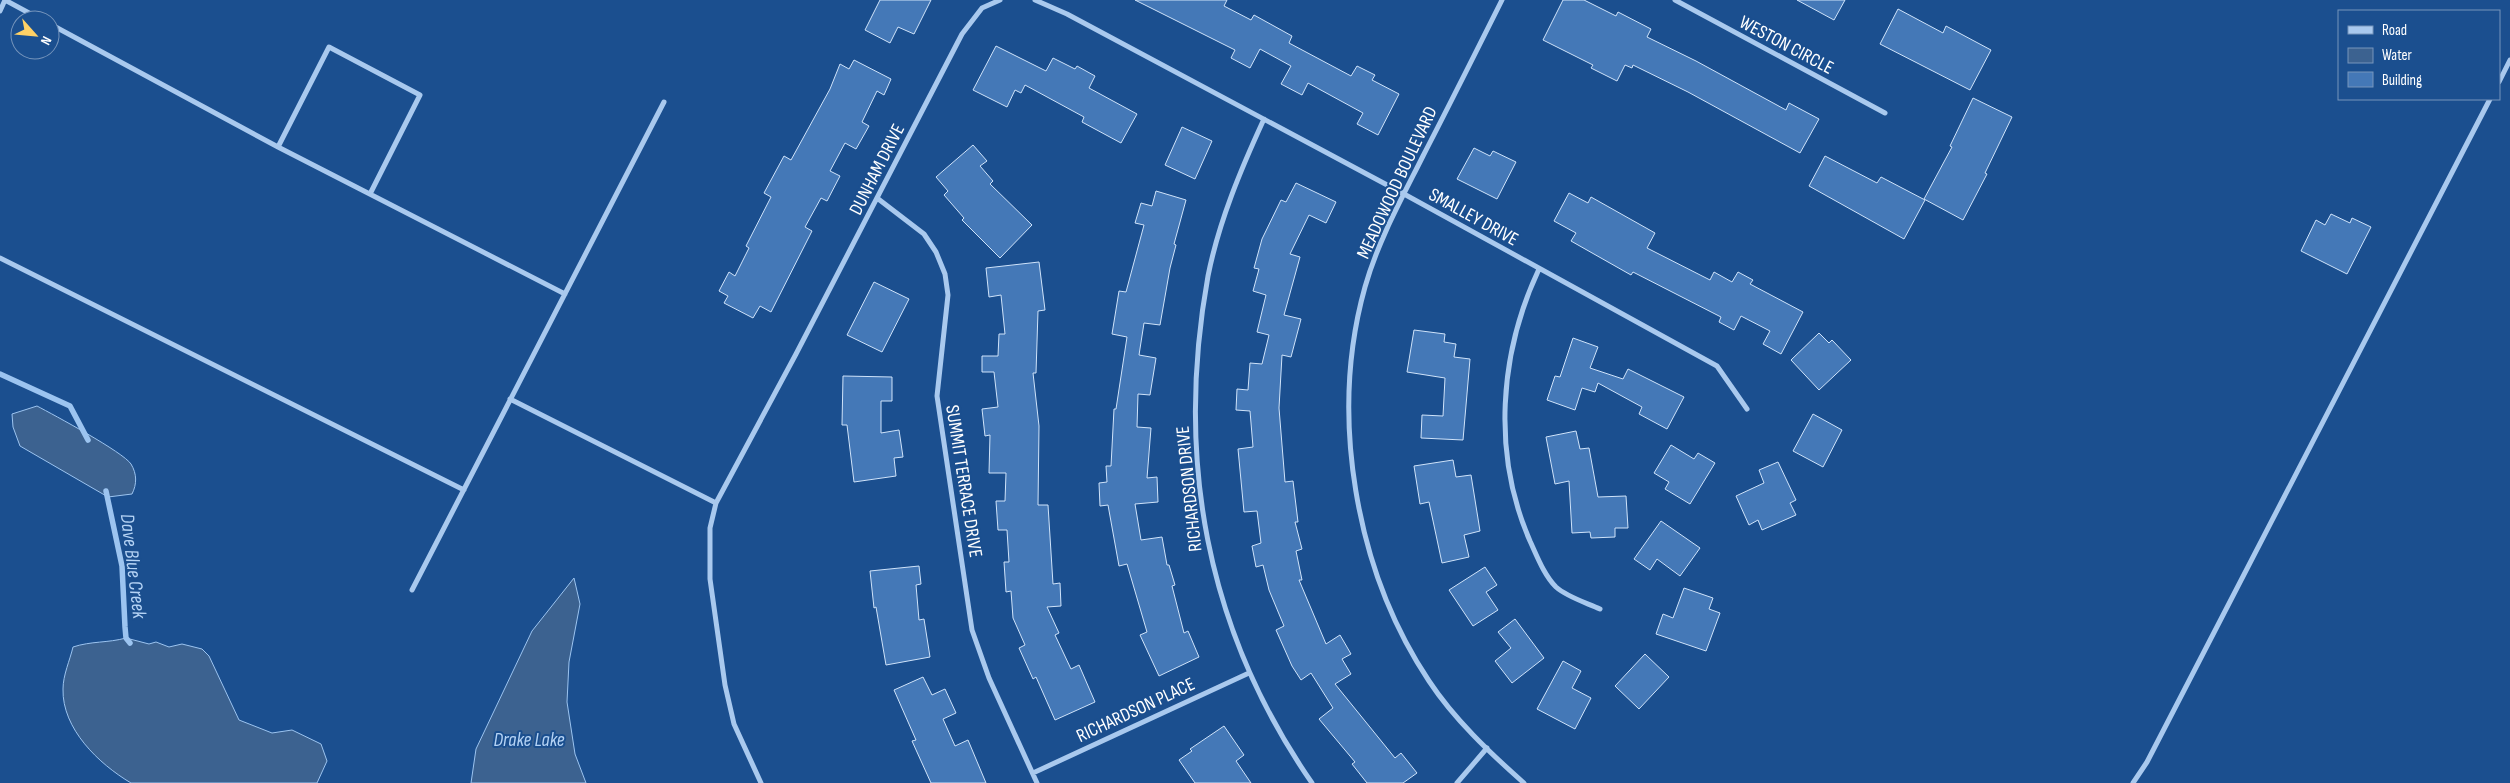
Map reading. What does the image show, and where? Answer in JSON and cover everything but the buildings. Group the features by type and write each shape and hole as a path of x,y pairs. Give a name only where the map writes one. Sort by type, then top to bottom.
{"street":[{"path":"0,10 5,0 24,10"},
{"name":"DUNHAM DRIVE","path":"761,783 734,724 725,685 710,579 710,528 716,503 796,354 962,34 972,20 990,4 1000,0"},
{"name":"SMALLEY DRIVE","path":"1035,0 1068,14 1404,194 1717,366 1748,410"},
{"name":"MEADOWOOD BOULEVARD","path":"1502,0 1404,194 1375,259 1360,310 1349,376 1349,447 1367,543 1391,610 1429,681 1487,748 1524,783"},
{"name":"WESTON CIRCLE","path":"1675,0 1885,114"},
{"path":"60,29 278,147 565,294"},
{"path":"278,147 329,47 420,95 370,194"},
{"path":"2500,80 2510,60"},
{"path":"2133,783 2148,762 2489,100"},
{"path":"412,590 664,102"},
{"name":"RICHARDSON DRIVE","path":"1264,120 1234,189 1208,275 1196,373 1194,416 1195,460 1209,554 1233,633 1249,673 1272,720 1312,783"},
{"name":"SUMMIT TERRACE DRIVE","path":"877,198 924,234 936,252 945,274 947,308 937,396 972,630 995,692 1037,783"},
{"path":"0,258 464,490"},
{"path":"1538,269 1528,292 1515,332 1507,370 1504,420 1514,490 1525,528 1540,564 1557,587 1600,609"},
{"path":"510,399 716,503"},
{"name":"RICHARDSON PLACE","path":"1033,773 1249,673"},
{"path":"1457,783 1487,748"}],"water":[{"path":"37,406 125,458 131,464 135,475 135,486 132,494 108,497 20,446 13,427 12,414"},
{"name":"Drake Lake","path":"574,578 580,604 569,662 567,702 575,754 586,783 471,783 476,749 532,631"},
{"path":"126,638 149,644 156,642 169,647 182,644 202,649 209,656 239,720 272,733 292,730 321,744 327,761 317,783 131,783 107,766 85,744 69,718 64,704 63,684 73,647"}],"waterway":[{"name":"Dave Blue Creek","path":"0,374 70,406 88,440"},
{"name":"Dave Blue Creek","path":"106,491 122,566 126,638 130,643"}]}
